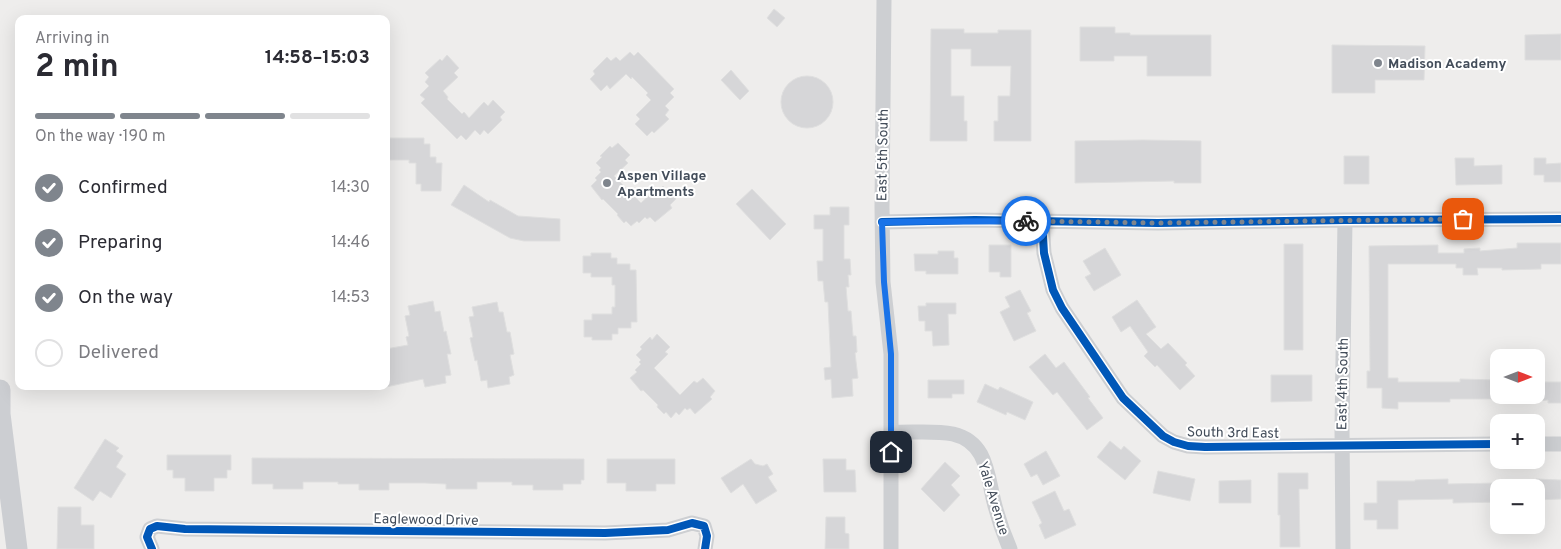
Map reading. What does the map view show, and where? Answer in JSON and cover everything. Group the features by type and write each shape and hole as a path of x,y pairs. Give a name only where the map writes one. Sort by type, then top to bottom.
{"street":[{"name":"East 5th South","path":"884,0 882,222 884,282 891,354 891,549"},
{"path":"882,222 975,220 1158,223 1561,219"},
{"name":"East 4th South","path":"1343,549 1342,445 1345,220"},
{"name":"South 3rd East","path":"1042,221 1044,253 1050,281 1062,308 1123,398 1163,436 1174,442 1188,446 1490,444"},
{"path":"0,390 0,414 17,549"},
{"name":"Yale Avenue","path":"891,432 953,434 973,444 979,450 989,473 1000,525 1010,549"},
{"path":"1545,444 1561,444"},
{"name":"Eaglewood Drive","path":"152,549 147,537 150,529 157,526 185,529 605,533 668,530 692,523 705,527 707,536 705,549"}],"building":[{"path":"774,9 785,18 777,27 767,18"},
{"path":"1080,27 1115,27 1115,33 1130,33 1130,35 1211,35 1211,76 1147,76 1147,56 1114,56 1114,61 1080,61"},
{"path":"931,29 964,29 964,33 998,33 998,30 1031,30 1031,141 994,141 994,121 998,121 998,96 1010,96 1011,66 971,66 971,49 951,49 951,96 964,96 964,121 967,121 967,141 930,141"},
{"path":"1561,34 1561,60 1525,60 1525,35"},
{"name":"Madison Academy","path":"1332,45 1425,46 1424,80 1375,80 1375,93 1332,93"},
{"name":"Aspen Village Apartments","path":"630,52 634,56 638,52 674,89 670,93 674,97 665,106 669,110 665,115 669,119 654,133 652,131 647,136 635,124 640,119 636,115 651,100 646,95 648,93 632,77 631,79 626,74 610,89 607,85 601,91 590,79 595,74 593,71 607,57 611,61 616,57 620,61"},
{"path":"447,55 459,68 454,73 458,77 443,91 448,97 447,99 462,114 464,112 469,118 484,102 488,106 493,100 505,112 500,117 502,120 488,134 484,130 480,135 475,130 466,140 461,135 457,139 421,103 425,99 420,95 429,86 425,82 429,77 425,73"},
{"path":"731,70 749,91 740,100 721,80"},
{"path":"802,76 812,76 821,80 829,88 833,102 829,116 821,124 812,128 802,128 793,124 785,116 781,107 781,97 785,88 793,80"},
{"path":"390,138 424,138 424,144 430,144 430,157 436,157 436,163 442,163 441,191 421,191 421,184 416,184 416,163 409,163 409,160 390,160"},
{"path":"1075,141 1201,141 1201,183 1174,183 1174,181 1075,183"},
{"name":"Aspen Village Apartments","path":"618,143 630,155 625,160 628,163 614,176 641,203 655,190 657,192 663,186 676,199 670,205 672,208 655,222 650,217 647,219 645,217 639,223 637,221 631,226 626,221 624,223 618,214 602,200 591,186 601,172 599,170 601,168 596,163 602,157 600,156 610,146 612,148"},
{"path":"1344,156 1369,156 1369,184 1344,184"},
{"path":"1455,158 1474,158 1474,166 1502,165 1502,184 1456,185"},
{"path":"1534,158 1546,158 1546,164 1561,163 1561,182 1544,182 1544,175 1534,175"},
{"path":"464,185 489,202 490,200 518,216 560,219 560,241 524,241 510,238 451,205"},
{"path":"752,189 786,224 770,240 736,204"},
{"path":"830,207 849,207 849,225 844,225 844,259 850,259 851,275 848,275 849,287 846,287 848,311 851,311 853,336 856,336 857,352 855,353 858,378 852,379 853,396 832,398 831,379 825,380 824,368 831,367 828,302 825,302 823,281 818,281 817,261 823,261 823,229 814,229 814,215 830,215"},
{"path":"1517,243 1561,243 1561,264 1541,264 1541,269 1502,270 1502,268 1477,268 1478,275 1463,275 1463,268 1456,268 1456,264 1388,264 1388,378 1398,378 1398,382 1460,382 1460,379 1490,380 1490,399 1450,399 1450,402 1398,402 1398,409 1382,408 1382,388 1367,388 1367,371 1370,371 1369,246 1438,245 1438,253 1464,253 1464,249 1480,248 1480,251 1517,248"},
{"path":"1284,244 1303,244 1303,350 1284,350"},
{"path":"989,245 1011,245 1011,277 1000,277 1000,272 989,272"},
{"path":"1105,248 1121,275 1094,291 1085,277 1091,274 1083,261"},
{"path":"938,251 954,251 954,258 958,258 958,274 926,274 926,271 915,271 914,254 938,254"},
{"path":"591,253 611,253 611,258 617,258 617,264 630,264 630,270 636,270 637,322 631,322 631,328 618,328 618,334 612,334 612,340 592,340 592,337 584,337 584,320 592,320 592,314 612,314 612,307 615,307 615,285 612,285 612,277 591,277 591,273 583,273 583,256 591,256"},
{"path":"1020,290 1031,311 1027,313 1036,331 1014,341 1000,312 1010,307 1005,297"},
{"path":"1137,300 1156,327 1146,334 1161,349 1168,343 1187,363 1185,365 1195,376 1180,390 1157,365 1155,367 1144,356 1148,352 1130,326 1121,332 1112,317"},
{"path":"433,301 435,312 440,311 451,354 447,354 451,375 445,376 446,383 425,387 423,379 390,386 390,348 408,345 406,337 409,336 405,316 410,315 408,306"},
{"path":"497,302 499,312 503,312 507,332 510,332 514,354 510,355 514,375 509,377 510,384 488,388 487,380 481,381 477,360 475,361 470,338 473,337 469,317 474,316 472,307"},
{"path":"926,303 956,303 956,314 948,314 949,345 933,346 932,331 925,331 925,321 919,321 918,306 926,306"},
{"path":"657,334 670,347 665,352 668,354 654,368 680,395 694,381 697,383 703,378 715,391 710,397 712,399 695,414 690,408 687,410 685,408 679,415 676,412 671,418 666,412 664,414 657,407 658,405 643,390 641,391 630,378 637,372 635,370 641,364 639,362 641,360 636,355 642,349 640,347 650,337 652,340"},
{"path":"1045,354 1056,368 1064,362 1103,418 1087,430 1057,392 1053,395 1029,367"},
{"path":"1271,375 1312,375 1312,401 1271,402"},
{"path":"928,380 964,380 964,394 952,394 952,398 928,398"},
{"path":"1545,382 1561,382 1561,403 1548,403 1548,400 1545,400"},
{"path":"985,384 998,390 1000,387 1033,402 1025,420 1007,412 1006,415 977,402"},
{"path":"105,439 119,448 116,451 123,456 116,467 126,474 111,498 100,491 93,501 74,488"},
{"path":"1110,441 1121,450 1124,446 1141,461 1125,480 1097,457"},
{"path":"1046,451 1060,476 1043,485 1037,474 1031,477 1024,464"},
{"path":"167,455 231,455 231,470 227,470 227,478 214,478 214,491 185,491 185,478 173,478 173,470 167,470"},
{"path":"252,458 584,459 584,480 581,480 581,484 563,484 563,490 533,490 533,485 512,485 512,482 477,482 477,489 446,489 446,484 389,483 389,490 359,490 359,484 303,482 303,489 273,489 273,484 252,484"},
{"path":"607,459 675,459 675,484 656,484 656,491 626,491 626,483 607,483"},
{"path":"751,459 755,464 763,466 767,464 773,474 768,477 777,491 756,504 743,484 731,493 721,478"},
{"path":"823,459 846,459 846,470 855,470 856,492 824,492"},
{"path":"945,462 960,476 951,485 960,495 944,512 921,489"},
{"path":"1158,471 1195,479 1190,501 1153,493"},
{"path":"1278,473 1308,473 1308,489 1299,489 1300,547 1280,547"},
{"path":"1448,479 1448,484 1490,483 1490,502 1453,503 1453,499 1398,500 1398,529 1377,529 1377,520 1364,520 1364,503 1377,503 1377,481"},
{"path":"1545,479 1561,480 1561,499 1545,500"},
{"path":"1251,480 1251,503 1219,503 1219,481"},
{"path":"1055,491 1064,511 1069,509 1076,525 1045,539 1039,525 1042,523 1032,502"},
{"path":"58,507 81,507 81,525 94,525 94,549 57,549"},
{"path":"826,517 845,517 845,533 849,534 849,549 825,549"}],"cycle path":[{"path":"882,222 975,220 1158,223 1561,219"},
{"path":"1042,221 1044,253 1053,290 1062,308 1123,398 1163,436 1174,442 1188,446 1205,447 1490,444"},
{"path":"152,549 147,537 150,529 157,526 185,529 605,533 668,530 692,523 704,526 707,536 705,549"}],"way so far":[{"path":"1026,221 1158,223 1463,219"}],"place":[{"name":"Madison Academy","path":"1378,63"},
{"name":"Aspen Village Apartments","path":"607,183"}],"route":[{"path":"891,452 891,354 884,282 882,222 1026,221"}]}
